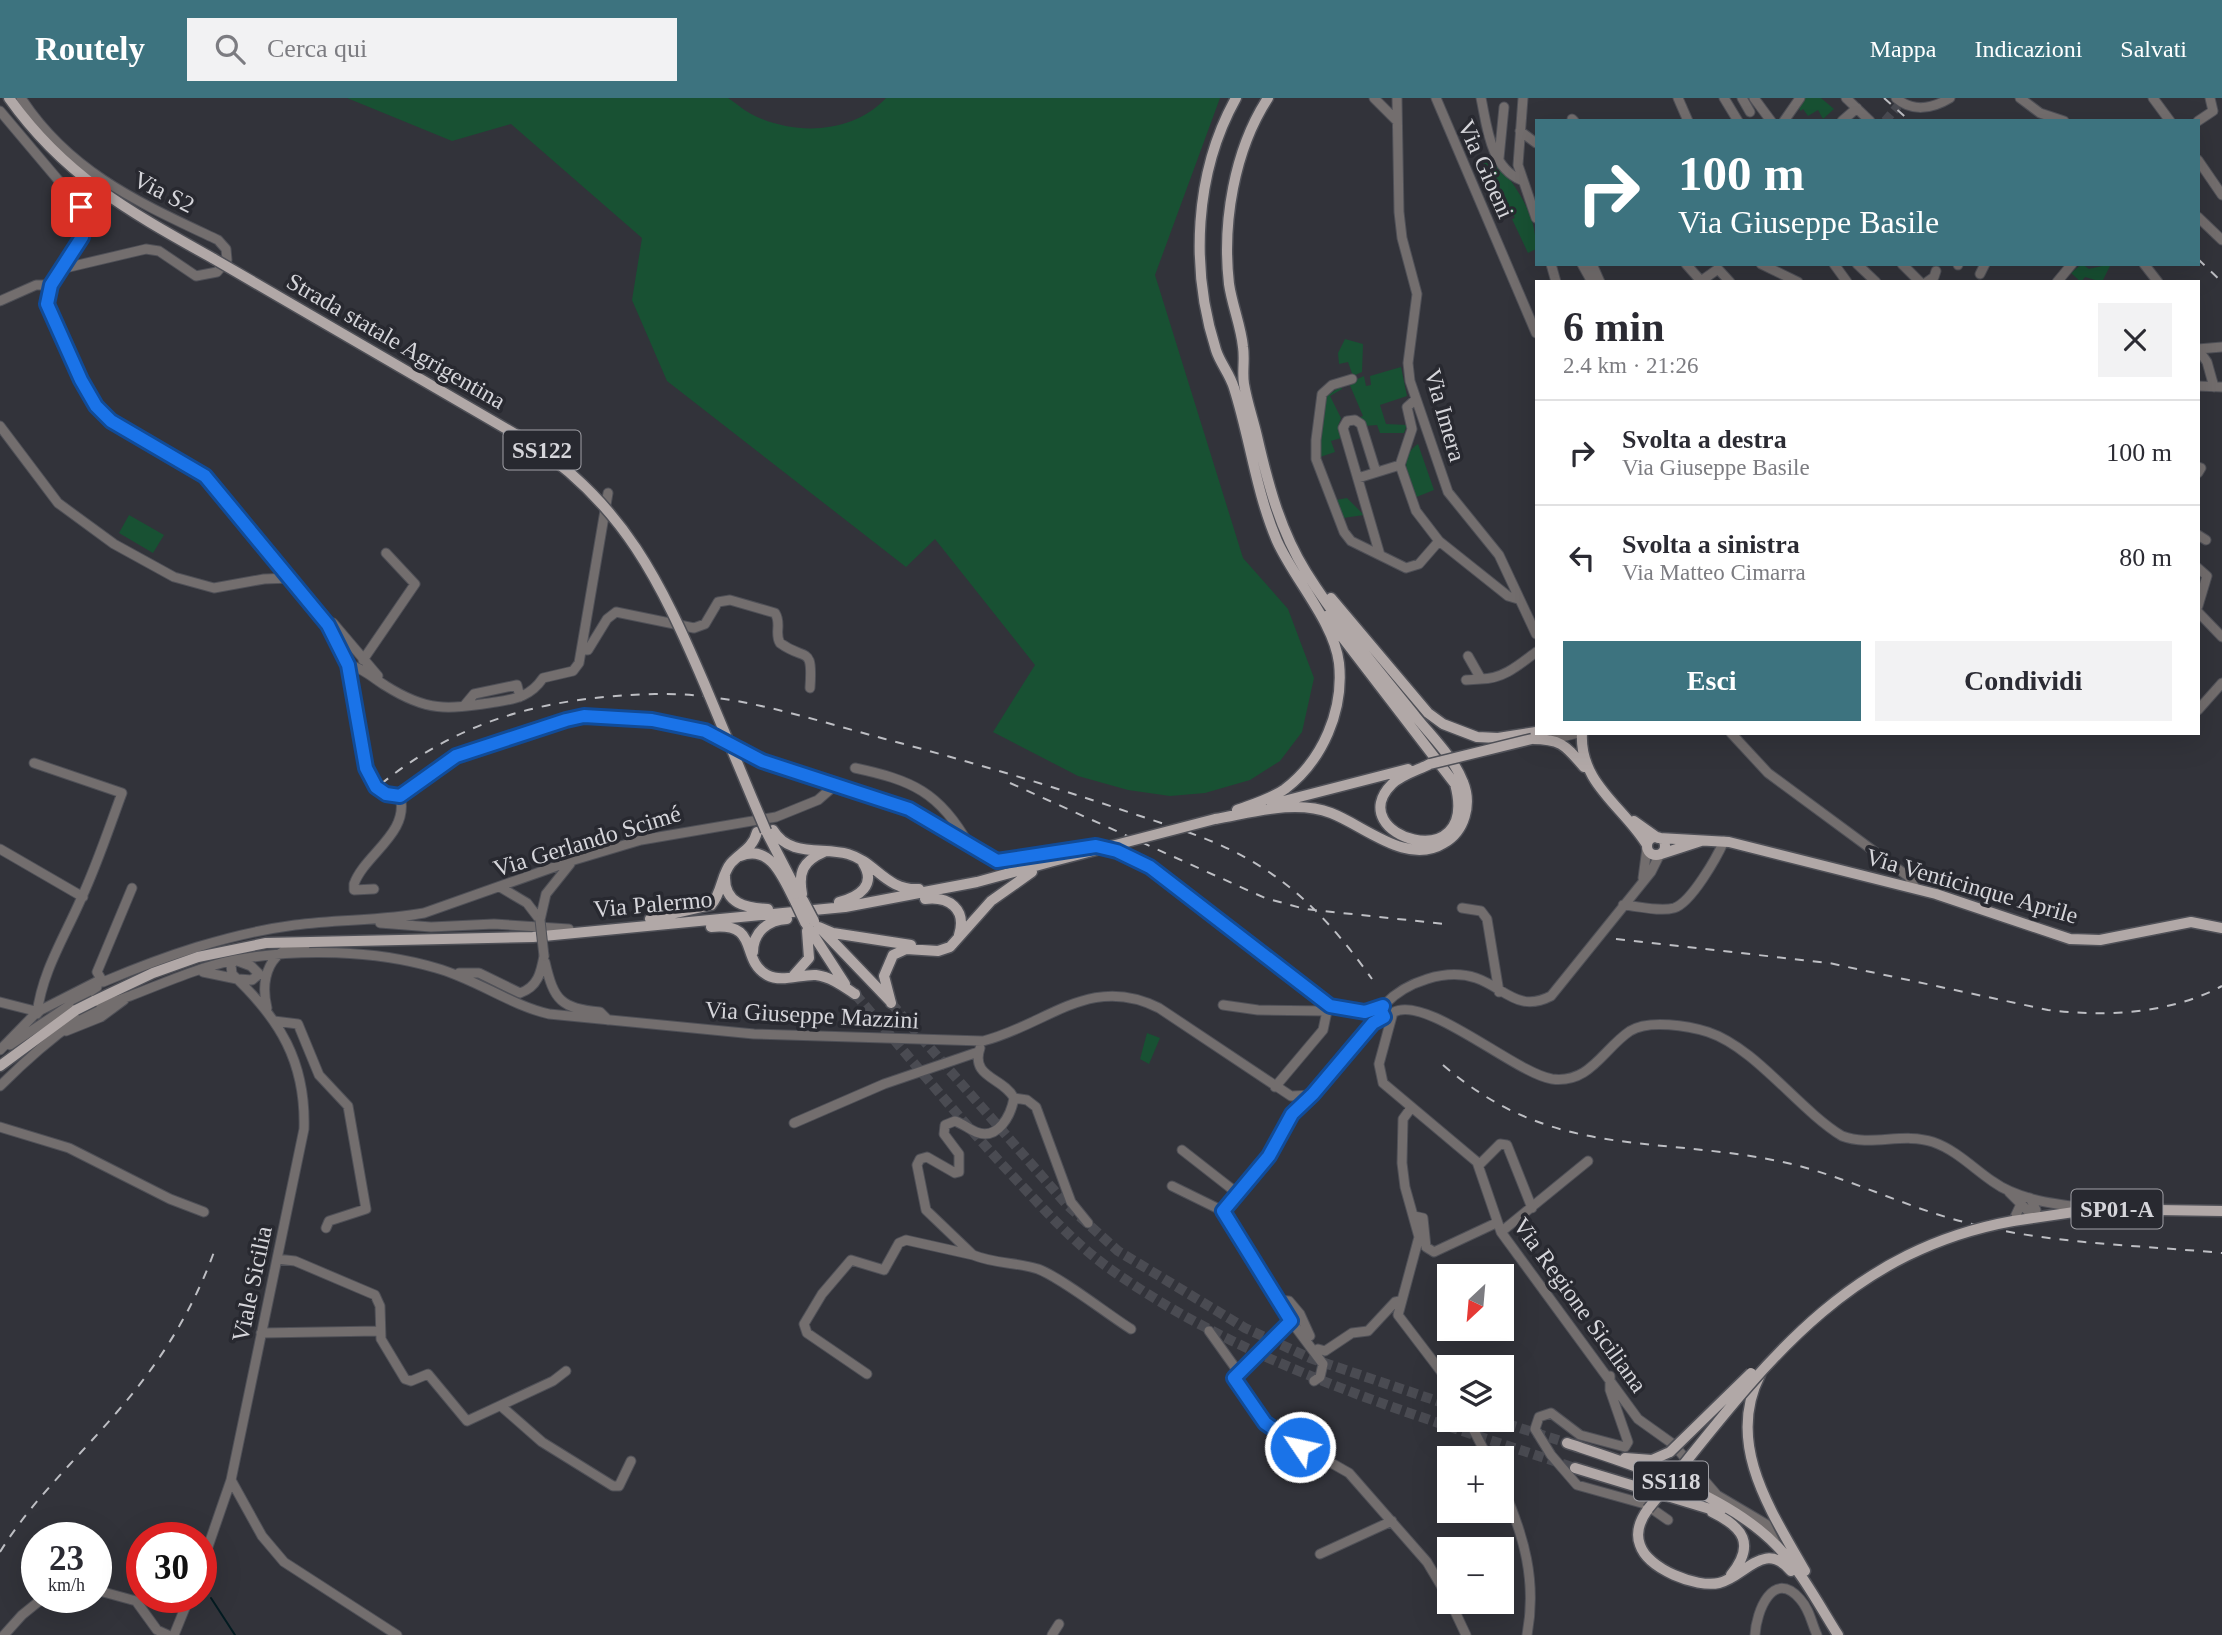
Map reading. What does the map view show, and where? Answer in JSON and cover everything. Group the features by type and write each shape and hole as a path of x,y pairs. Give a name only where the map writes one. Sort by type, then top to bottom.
{"main road":[{"name":"Strada statale Agrigentina","path":"9,98 46,146 69,168 155,226 529,442 574,474 620,523 653,572 739,767"},
{"path":"1236,98 1219,137 1202,208 1199,257 1203,303 1217,354 1233,385 1270,520 1303,577 1455,784 1458,811 1446,832 1425,842 1407,840 1388,826 1382,811 1384,797 1397,780 1430,764"},
{"path":"1214,819 1285,789 1312,762 1332,724 1339,695 1337,651 1303,577 1270,493 1244,384 1242,342 1228,275 1227,235 1237,173 1251,131 1268,98"},
{"path":"1303,577 1346,614 1428,713 1443,724 1488,738 1532,734"},
{"path":"1214,819 1274,809 1312,808 1342,818 1397,846 1418,851 1434,848 1450,839 1466,813 1465,788 1456,768 1303,577"},
{"path":"1214,819 1430,764 1532,734"},
{"path":"1580,735 1582,752 1590,774"},
{"path":"1550,736 1561,743 1590,774 1652,854 1660,854 1664,844 1614,803"},
{"path":"443,940 482,944 525,942 724,925 735,928 746,937 754,958 766,974 788,978 819,976 835,981 855,994 832,967 765,831 739,767"},
{"path":"739,767 755,817 765,831 788,845 859,859 887,883 904,890 956,886"},
{"name":"Via Palermo","path":"0,1066 93,1002 153,973 236,948 287,942 533,937 807,914 873,904 977,882 1214,819"},
{"path":"606,929 703,909 716,899 730,865 765,831"},
{"path":"1647,846 1652,838 1658,838"},
{"name":"Via Venticinque Aprile","path":"1658,838 1724,841 1915,888 2080,940 2110,939 2191,922 2222,928"},
{"name":"Via Venticinque Aprile","path":"1660,854 1711,840"},
{"path":"788,978 800,971 809,958 801,870 808,860 826,852"},
{"path":"738,858 754,853 771,860 807,914 891,1003 884,976 888,960 906,949 945,950 991,901 1013,883 1050,862"},
{"path":"725,876 729,895 743,907 807,914 861,894 867,883 868,873 859,859"},
{"path":"873,904 933,898 948,900 961,917 958,939"},
{"path":"754,958 754,939 767,925 781,919 820,916 845,907"},
{"path":"807,914 832,933 931,950"},
{"name":"SP01-A","path":"2013,1221 2094,1209 2222,1211"},
{"path":"1582,1448 1634,1460 1652,1460 1670,1452 1841,1294 1917,1250 2013,1221"},
{"path":"1778,1352 1648,1509 1641,1519 1638,1540 1650,1561 1698,1582 1726,1581 1752,1563 1772,1560 1788,1568 1814,1597"},
{"path":"1768,1363 1751,1393 1746,1429 1749,1455 1811,1583 1814,1597"},
{"name":"SS118","path":"1567,1443 1676,1484 1739,1515 1771,1541 1796,1568 1838,1635"},
{"name":"SS118","path":"1575,1468 1736,1518 1771,1541"},
{"path":"1698,1504 1733,1522 1742,1536 1742,1558 1726,1581"}],"street":[{"name":"Via S2","path":"21,98 51,139 77,163 131,198 218,240 226,250 228,260 217,272 196,276 159,251 146,249 61,269"},
{"path":"1374,98 1397,121"},
{"name":"Via Imera","path":"1397,98 1402,239 1417,294 1408,368 1416,399 1448,492 1492,545 1535,632"},
{"path":"1436,98 1442,98"},
{"name":"Via Gioeni","path":"1436,98 1535,331"},
{"path":"1481,98 1487,132 1499,158 1512,176 1521,180"},
{"path":"1523,98 1518,165 1535,215"},
{"path":"1724,98 1737,119"},
{"path":"1742,98 1750,112"},
{"path":"1754,98 1770,119"},
{"path":"1785,119 1800,98"},
{"path":"1846,98 1868,119"},
{"path":"1898,102 1915,108 1940,104 1950,98"},
{"path":"2020,98 2040,113 2058,119"},
{"path":"2153,98 2169,119"},
{"path":"2200,120 2213,111 2210,98"},
{"path":"1680,101 1687,119"},
{"path":"1499,158 1504,107"},
{"path":"1844,119 1857,108"},
{"path":"0,111 81,207 84,227 82,237 51,285 47,304 96,406 115,423 199,471 247,519 320,614 335,635 348,665 366,768 376,787 386,794 400,796 456,756 584,716 652,720 705,731 762,761 909,809 1001,862 1083,846 1117,851 1150,867 1328,1008"},
{"path":"1520,131 1535,142"},
{"path":"2200,163 2222,195"},
{"path":"2200,219 2222,240"},
{"path":"1688,266 1700,280"},
{"path":"1764,266 1794,280"},
{"path":"1859,266 1874,280"},
{"path":"1904,266 1918,280"},
{"path":"1980,274 1984,266"},
{"path":"2059,280 2070,266"},
{"path":"2146,266 2156,280"},
{"path":"1930,280 1936,271"},
{"path":"0,301 36,285 51,285"},
{"path":"2218,387 2201,355 2222,347"},
{"path":"1352,379 1332,386 1321,398 1315,450 1344,532 1351,541 1403,567 1413,567 1438,541"},
{"path":"2200,386 2218,387"},
{"path":"1416,399 1407,407 1412,429 1399,465 1416,511 1438,541 1508,596 1518,599"},
{"path":"1376,472 1361,424 1349,421 1343,428 1380,555"},
{"path":"0,426 58,503 114,544 174,577 214,588 264,579 291,578"},
{"path":"1358,478 1399,465"},
{"path":"348,665 358,667 389,687 433,707 464,706 520,697 537,688 543,678 573,671 579,663 582,649 608,493"},
{"path":"363,660 415,584 386,554"},
{"path":"2200,570 2207,576 2200,599"},
{"path":"582,649 589,650 607,618 616,612 694,628 708,621 718,601 730,600 775,614 779,622 777,638 780,643 804,653 810,660 810,688"},
{"path":"320,614 331,621 389,687"},
{"path":"2200,614 2222,637"},
{"path":"1466,680 1502,676 1535,653"},
{"path":"1468,656 1481,680"},
{"path":"2202,704 2222,683"},
{"path":"1733,735 1768,773 1909,877 1915,888"},
{"path":"17,1039 36,1017 47,968 83,897 122,793 34,763"},
{"path":"855,768 913,784 947,813 970,846"},
{"name":"Via Gerlando Scimé","path":"345,920 412,915 574,860 685,831 776,817 818,800 834,786"},
{"path":"374,889 354,890 354,884 397,825 402,806 400,796"},
{"path":"1623,905 1665,908 1678,906 1708,872 1724,841"},
{"path":"1640,883 1647,846"},
{"path":"0,849 83,897"},
{"path":"1223,1211 1269,1156 1292,1114 1387,1010 1393,996 1436,977 1462,975 1482,981 1524,1003 1551,996 1660,854"},
{"path":"574,860 545,894 540,920 544,956 551,985 562,1003 574,1009 600,1012 608,1020"},
{"path":"500,887 527,903 540,920"},
{"path":"103,982 97,972 132,888"},
{"path":"1462,908 1481,911 1488,919 1499,992"},
{"path":"39,997 53,1003 93,1002 103,982 181,951 267,930 345,920 431,927 494,924 545,929 606,929"},
{"path":"238,979 260,978 277,957 299,946 378,941"},
{"path":"456,974 480,974 520,993 533,986 537,980 544,956"},
{"name":"Via Giuseppe Mazzini","path":"0,1086 41,1048 65,1032 93,1002 130,996 235,960 277,957 384,958 456,974 543,1012 754,1034 983,1041 1012,1033 1084,998 1112,995 1137,998 1159,1008 1291,1096 1313,1094"},
{"path":"271,1017 260,978 251,966 235,960 230,969 271,1017 298,1024 319,1075 348,1106 366,1209 329,1221 326,1228"},
{"name":"Via Giuseppe Mazzini","path":"191,973 216,973 238,979"},
{"path":"1406,990 1403,1002 1409,1010"},
{"path":"0,1002 53,1014 82,1012"},
{"path":"0,1052 37,1012 53,1003"},
{"path":"1223,1005 1258,1010 1409,1010 1446,1023 1531,1072 1554,1079 1578,1076 1592,1068 1629,1032 1659,1026 1691,1028 1721,1037 1842,1136 1858,1140 1899,1138 1931,1142 1951,1151 2005,1189 2034,1217 2036,1210 2029,1197"},
{"path":"1275,1087 1323,1030 1328,1008"},
{"name":"Via Regione Siciliana","path":"1387,1010 1388,1028 1379,1075 1386,1087 1463,1148 1479,1165 1499,1228 1610,1376 1638,1419 1672,1444 1717,1495 1766,1524 1771,1541"},
{"path":"0,1052 53,1014"},
{"name":"Viale Sicilia","path":"217,1522 231,1480 302,1144 304,1118 299,1065 271,1017"},
{"path":"973,1255 926,1210 916,1165 920,1159 927,1157 955,1173 959,1172 959,1154 944,1134 945,1125 956,1121 980,1134 990,1133 1009,1117 1014,1098 1010,1090 985,1076 978,1063 978,1052 983,1041"},
{"path":"794,1123 884,1084 978,1052"},
{"path":"1014,1098 1027,1100 1036,1107 1071,1202 1088,1223"},
{"path":"1411,1108 1404,1119 1402,1163 1418,1244 1398,1315 1437,1362"},
{"path":"0,1126 69,1148 170,1199 204,1212"},
{"path":"1479,1165 1500,1144 1507,1145 1532,1208"},
{"path":"1182,1150 1237,1193"},
{"path":"1414,1216 1423,1219 1426,1247 1434,1252 1499,1228 1532,1208 1588,1161"},
{"path":"1172,1186 1223,1211 1291,1321 1323,1364 1320,1377 1314,1381"},
{"path":"2005,1189 2029,1197 2094,1209"},
{"path":"2013,1221 2021,1204"},
{"path":"867,1374 804,1330 804,1324 844,1265 854,1260 884,1270 899,1243 905,1240 973,1255 992,1263 1022,1265 1045,1272 1131,1329"},
{"path":"277,1259 295,1261 375,1295 380,1306 379,1331 405,1378 411,1381 428,1374 467,1421 553,1381 566,1371"},
{"path":"1279,1300 1289,1301 1300,1314 1314,1342 1325,1351 1352,1333 1371,1329 1395,1302 1401,1301"},
{"path":"1291,1321 1234,1378 1265,1423 1292,1443 1349,1473 1437,1578"},
{"path":"261,1334 379,1331"},
{"path":"1209,1331 1239,1373"},
{"path":"1610,1376 1609,1390 1628,1442 1625,1447 1580,1436 1551,1413 1539,1417 1535,1429 1551,1455 1577,1485 1645,1504 1668,1520"},
{"path":"501,1406 542,1442 613,1486 619,1486 631,1461"},
{"path":"231,1480 262,1536 284,1562 397,1635"},
{"path":"1320,1554 1392,1521"},
{"path":"1514,1522 1530,1569 1531,1599 1527,1635"},
{"path":"1755,1635 1765,1598 1771,1592 1784,1590 1793,1592 1803,1603 1817,1635"},
{"path":"112,1594 136,1601 157,1630 168,1635"},
{"path":"4,1635 24,1613"},
{"path":"174,1635 183,1613"},
{"path":"1456,1614 1466,1635"},
{"path":"1052,1635 1059,1623"}],"green space":[{"path":"347,98 728,98 752,114 771,122 789,127 824,128 858,118 873,110 886,98 1220,98 1155,275 1243,558 1288,609 1314,678 1302,732 1280,761 1250,780 1205,793 1170,796 1128,790 1078,776 993,732 1035,665 935,539 906,567 667,381 632,300 642,238 511,124 452,141"},
{"path":"1804,98 1821,98 1834,109 1823,119 1818,110 1808,116 1803,109 1801,111 1797,107"},
{"path":"1493,155 1522,199 1532,222 1535,250 1528,253 1512,219 1515,218 1512,213 1509,214 1495,179 1491,180 1482,160"},
{"path":"2080,266 2089,269 2110,266 2103,280 2085,277 2079,280 2071,273"},
{"path":"1345,339 1363,344 1362,372 1353,376 1348,362 1339,364 1338,353"},
{"path":"1401,367 1407,396 1380,405 1386,424 1407,425 1404,433 1380,433 1377,425 1364,426 1360,417 1363,416 1349,383 1364,376 1366,386 1371,385 1370,376"},
{"path":"1341,386 1342,389 1330,396 1341,418 1338,426 1341,438 1331,441 1335,452 1320,457 1323,399"},
{"path":"1418,444 1434,490 1414,498 1406,462 1412,449"},
{"path":"1347,498 1364,515 1343,518 1336,500"},
{"path":"129,515 164,535 153,553 119,533"},
{"path":"1147,1033 1160,1038 1149,1064 1140,1059"}],"waterway":[{"path":"217,1607 235,1635"}],"tunnel":[{"path":"1887,119 1898,106"},
{"path":"855,994 1011,1174 1057,1222 1106,1266 1216,1333 1273,1360 1392,1407 1575,1468"},
{"path":"891,1003 1067,1205 1118,1251 1245,1328 1310,1358 1437,1401"},
{"path":"1514,1426 1567,1443"}],"railway":[{"path":"1884,98 1908,119"},
{"path":"2200,261 2222,282"},
{"path":"381,784 444,742 476,727 544,706 616,696 655,694 713,697 742,702 800,715 1008,774 1161,823 1220,845 1267,871 1301,897 1331,927 1372,979"},
{"path":"1010,783 1265,898 1305,909 1445,924"},
{"path":"1616,939 1829,963 2048,1010 2070,1012 2114,1013 2159,1008 2181,1003 2222,986"},
{"path":"1443,1065 1483,1095 1523,1116 1563,1130 1644,1144 1778,1161 1825,1174 1917,1208 1964,1222 2028,1235 2222,1253"},
{"path":"0,1552 41,1497 147,1375 185,1316 214,1252"}],"route":[{"path":"81,207 84,217 82,237 55,276 47,294 47,304 81,380 96,406 111,421 186,462 205,476 270,551 328,625 348,665 366,768 373,783 383,793 395,797 403,795 444,762 456,756 566,720 584,716 677,724 705,731 762,761 909,809 997,861 1005,862 1083,846 1117,851 1150,867 1330,1006 1365,1012 1383,1006 1381,1013 1384,1017 1373,1023 1313,1094 1292,1114 1269,1156 1223,1211 1291,1321 1234,1378 1265,1423 1300,1447"}]}
